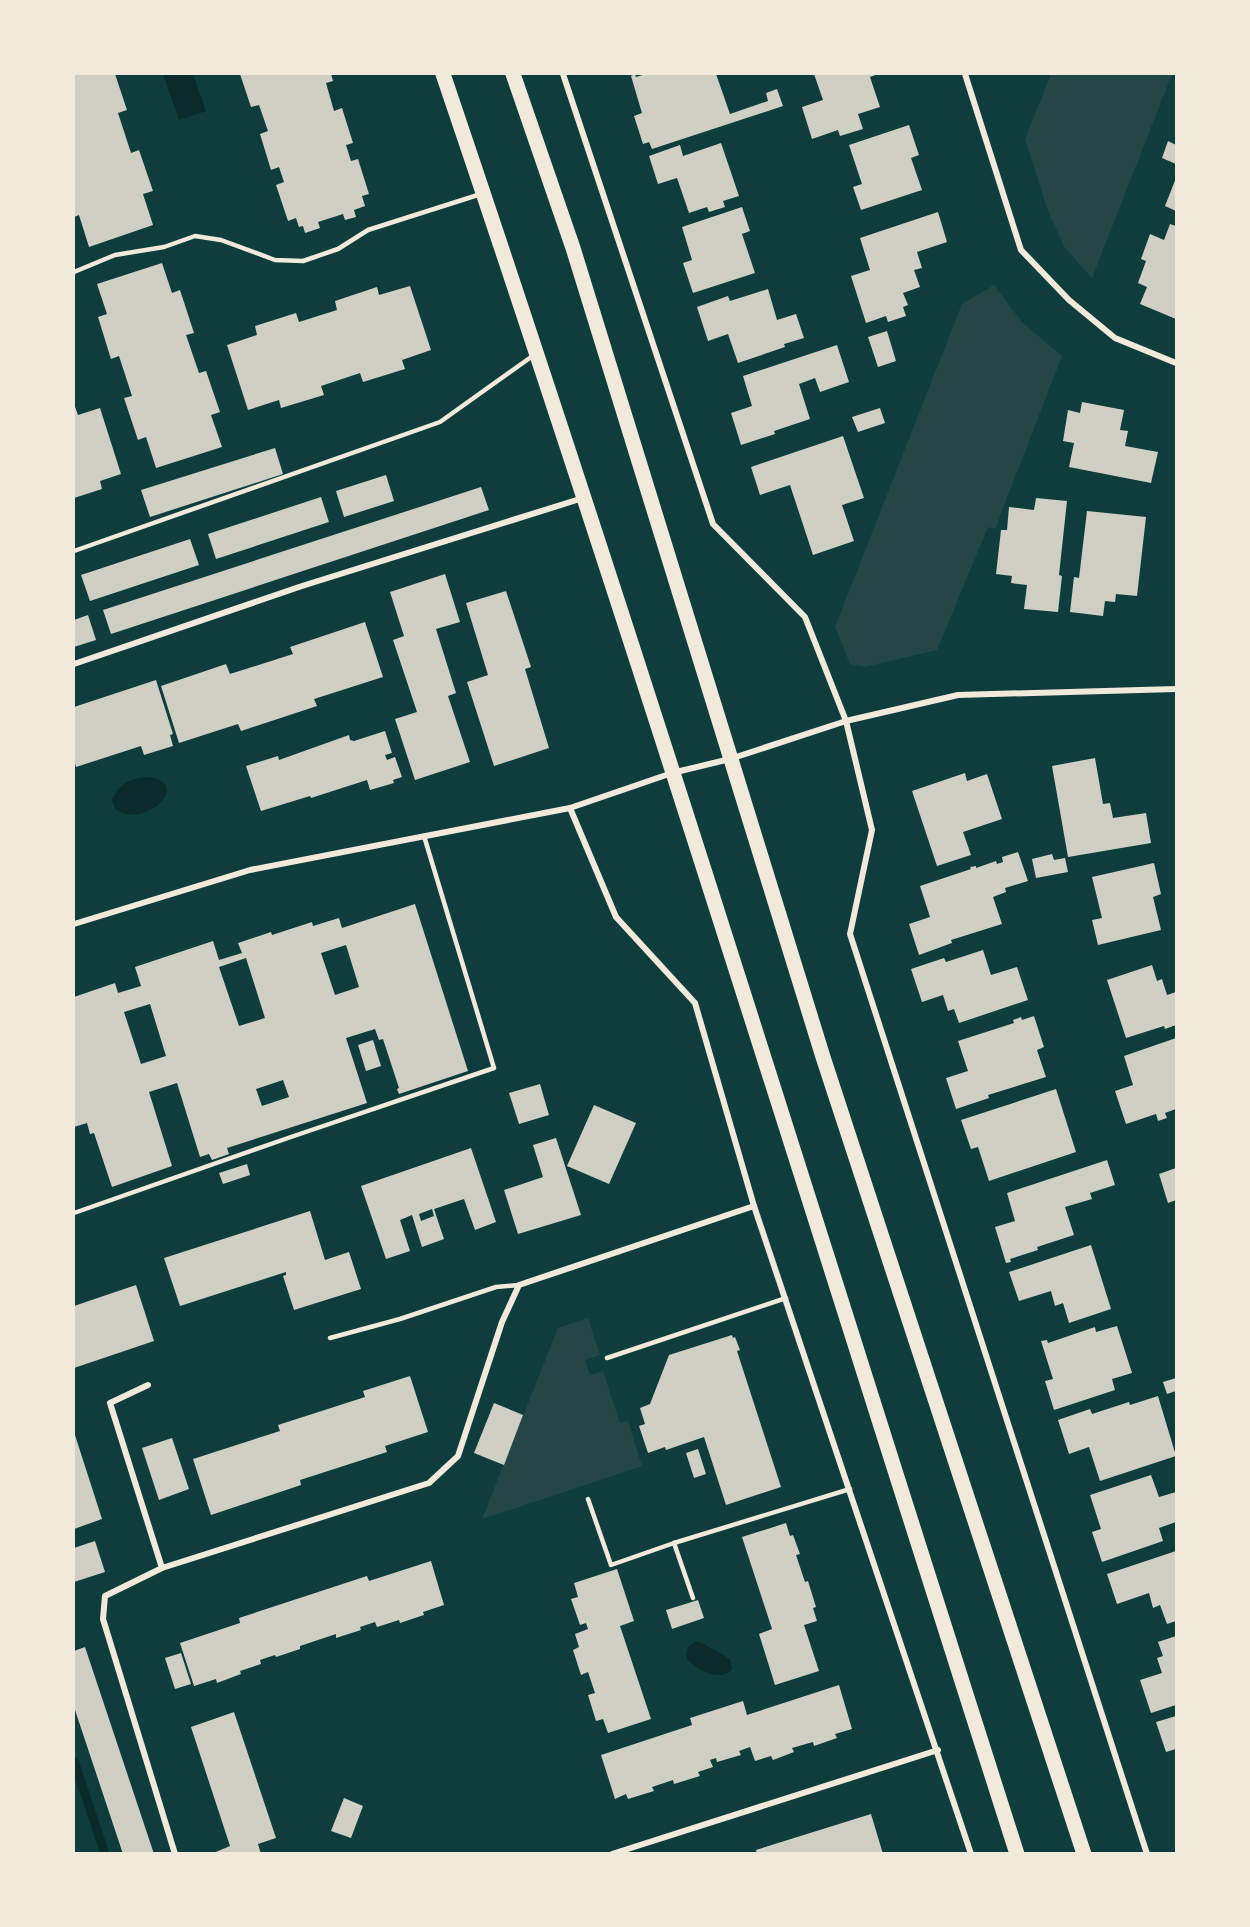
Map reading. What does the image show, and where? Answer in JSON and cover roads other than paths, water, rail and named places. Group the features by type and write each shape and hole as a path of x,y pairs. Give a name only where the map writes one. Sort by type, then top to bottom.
{"main road":[{"path":"443,74 537,353 1017,1854"},
{"path":"513,74 573,248 729,759 823,1057 1084,1854"}],"street":[{"path":"563,74 713,524 805,617 846,721 872,830 850,934 1147,1854"},
{"path":"965,74 1021,250 1069,300 1115,338 1176,363"},
{"path":"74,664 302,586 583,498"},
{"path":"74,924 250,870 570,808 672,773 729,759 846,721 958,695 1176,689"},
{"path":"570,808 616,917 695,1003 754,1206 971,1854"},
{"path":"175,1854 103,1619 105,1596 162,1568 429,1483 458,1456 502,1322 519,1286 754,1206"},
{"path":"148,1385 110,1403 162,1568"},
{"path":"612,1854 938,1750"}],"lane":[{"path":"74,272 116,255 164,247 195,236 222,240 275,260 303,261 338,249 368,230 483,193"},
{"path":"74,551 440,422 537,353"},
{"path":"74,1213 494,1068 424,836"},
{"path":"330,1338 400,1319 496,1287 519,1286"},
{"path":"607,1358 786,1298"},
{"path":"588,1498 611,1565 674,1543 850,1490"},
{"path":"674,1543 693,1598"}],"waterway":[{"path":"74,1761 105,1854"}]}
